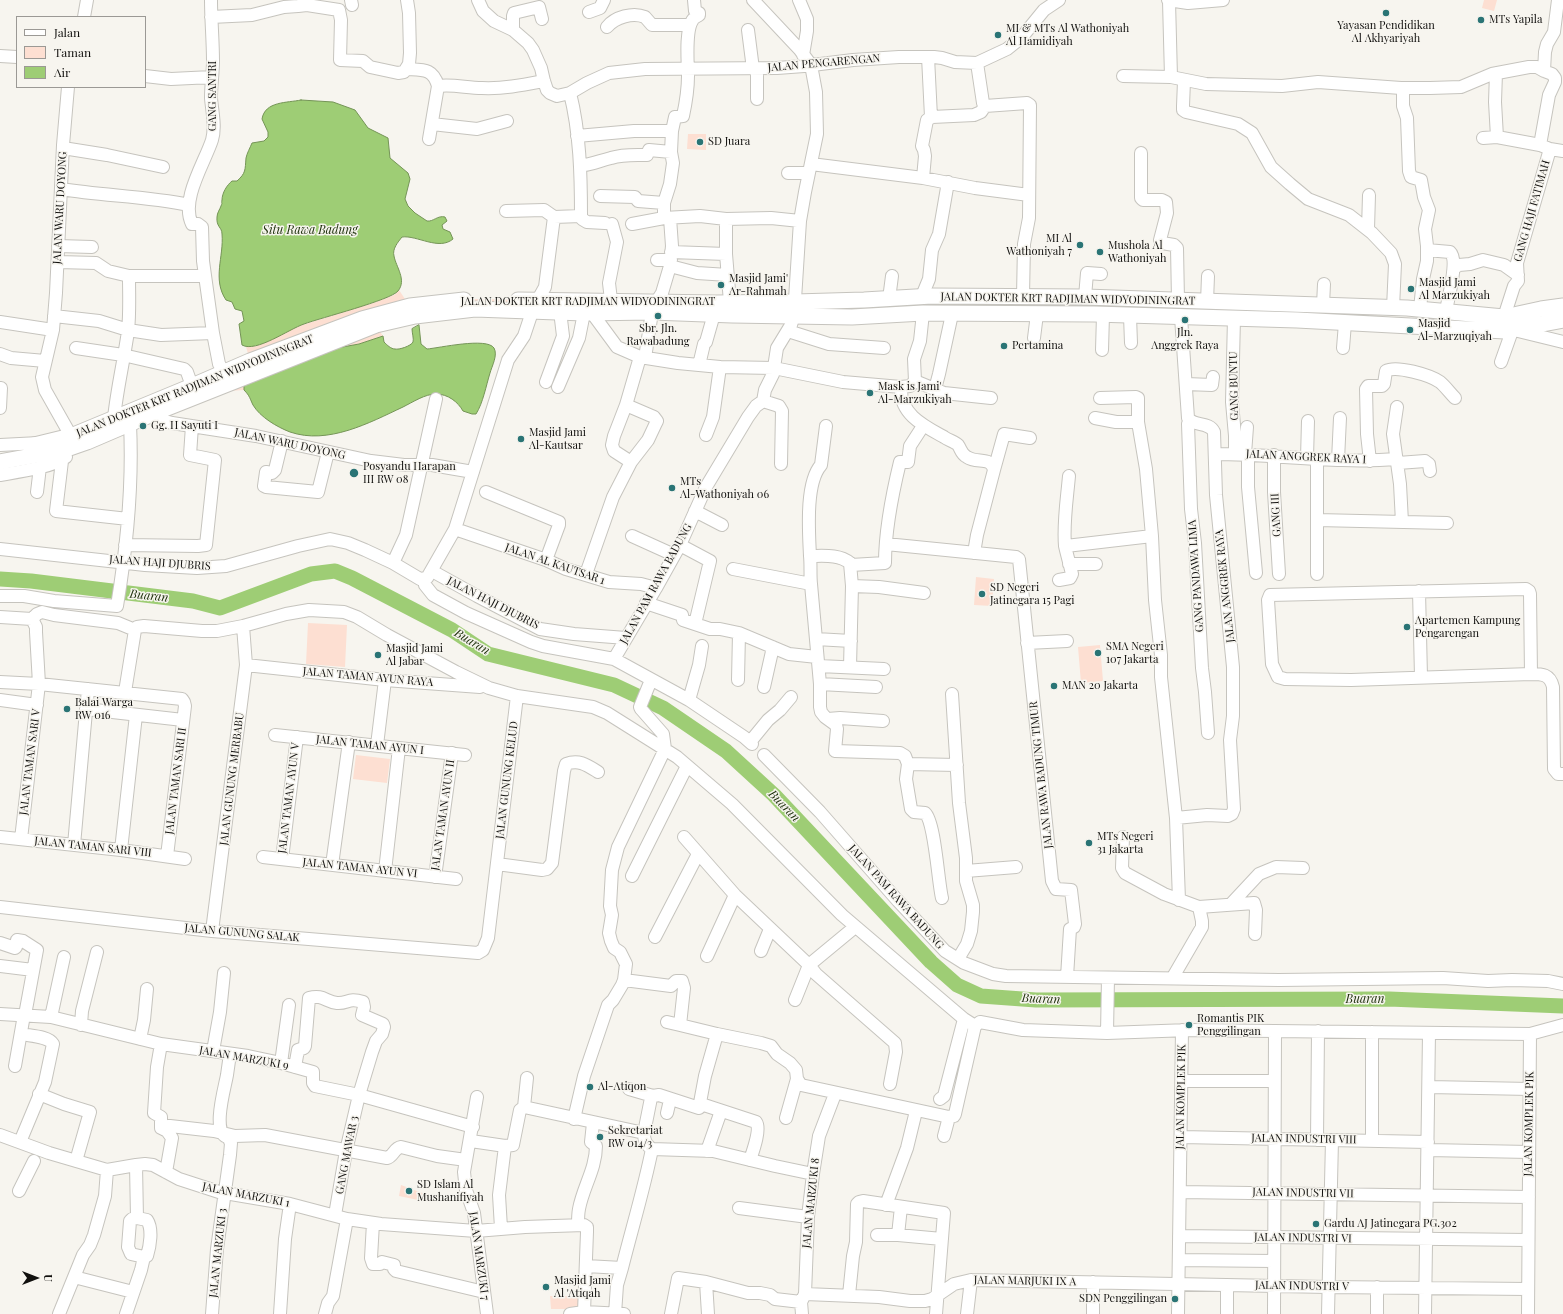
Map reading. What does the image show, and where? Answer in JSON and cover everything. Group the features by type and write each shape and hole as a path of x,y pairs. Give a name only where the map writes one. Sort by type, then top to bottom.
{"main road":[{"name":"JALAN DOKTER KRT RADJIMAN WIDYODININGRAT","path":"0,451 45,443 76,440 130,424 376,325 415,316 453,311 611,300 714,314 794,309 922,296 1085,297 1323,305 1420,309 1504,317 1563,306"},
{"name":"JALAN DOKTER KRT RADJIMAN WIDYODININGRAT","path":"0,462 64,450 76,440 114,418 250,361 362,319 410,306 469,299 534,305 560,311 588,313 654,306 730,302 852,317 923,313 1103,315 1234,318 1513,330 1544,322 1563,320"}],"street":[{"path":"84,16 87,0"},
{"name":"GANG SANTRI","path":"205,276 202,227 198,224 192,224 190,220 189,205 199,169 212,140 213,114 211,98 213,62 211,0"},
{"path":"211,17 252,15 308,3 341,11 340,60 363,61 370,67 398,73 404,72 409,64 409,13 407,0"},
{"path":"478,0 483,11 489,17 513,30 528,43 533,50 541,68 544,81 550,93 557,96 570,93 580,166 581,216 582,219 587,222 608,224 617,242 609,283 611,300"},
{"path":"589,12 600,8 604,0"},
{"path":"631,462 614,451 612,445 643,358 654,306 662,293 671,260 664,203 670,184 673,163 671,152 672,131 675,117 683,116 687,99 687,49 690,25 693,19 699,15 699,13 695,10 694,0"},
{"name":"JALAN PAM RAWA BADUNG","path":"614,659 677,550 706,487 748,417 756,406 762,401 765,390 773,374 776,348 791,325 794,309 800,221 817,134 816,92 811,65 752,0"},
{"path":"799,0 807,19 807,31 803,55"},
{"path":"985,106 983,103 977,64 1007,49 1022,38 1044,10 1059,0"},
{"path":"1171,78 1169,1 1188,3 1219,0"},
{"path":"1123,76 1171,78 1206,84 1282,86 1318,82 1403,88 1461,87 1496,73 1529,67 1537,67 1544,71 1545,52 1547,44 1554,32 1558,0"},
{"path":"513,30 514,13 539,7 542,20"},
{"path":"607,27 612,21 632,16 645,17 652,25 690,25"},
{"path":"748,30 755,69 757,98"},
{"path":"0,56 16,57"},
{"path":"928,57 931,117"},
{"name":"JALAN PENGARENGAN","path":"570,93 587,83 617,72 645,69 755,69 795,67 853,60 928,57 942,58 954,62 977,64"},
{"path":"406,69 426,71 436,78 438,86 429,139"},
{"name":"GANG HAJI FATIMAH","path":"1504,317 1514,286 1518,281 1517,267 1524,237 1554,148 1549,95 1555,82 1559,79 1544,71"},
{"path":"1496,73 1495,102 1497,137"},
{"path":"146,76 171,79 212,77"},
{"path":"438,86 461,85 479,88 499,88 544,81"},
{"path":"1184,81 1183,106 1186,112 1238,124 1246,128 1252,133 1271,167 1290,184 1308,199 1349,215 1382,242 1391,253 1395,264 1394,308"},
{"name":"JALAN WARU DOYONG","path":"68,88 63,148 58,262 53,330 45,361 42,384 76,440"},
{"path":"1403,88 1403,106 1407,118 1409,173 1413,178 1421,180 1428,210 1426,229 1427,250 1420,309"},
{"path":"985,106 1030,104 1029,218 1024,244 1023,296"},
{"path":"923,178 925,151 922,147 922,138 926,121 931,117 974,115 981,112 985,106"},
{"path":"432,124 477,129 507,121"},
{"path":"577,136 634,131 672,131"},
{"path":"1483,138 1497,137 1554,148"},
{"path":"63,148 107,155 163,167"},
{"path":"580,166 596,164 625,155 647,155 649,150 671,152"},
{"path":"1141,153 1141,198 1143,200 1162,200 1166,202 1167,213 1160,240 1162,243 1176,246 1178,256 1178,300"},
{"path":"788,173 810,169 923,178 975,188 1029,195"},
{"path":"922,296 929,279 932,250 939,234 948,182"},
{"path":"61,189 167,200 189,205"},
{"path":"1368,230 1369,195"},
{"path":"600,196 635,197 637,201 664,203"},
{"path":"506,210 544,210 554,217 581,216"},
{"path":"632,224 667,218 700,216 726,219 771,218 800,221"},
{"path":"554,217 546,282 534,305 524,336 508,360 455,529 428,576 425,585 433,595 466,613 531,642 543,646 614,659 649,684 689,700 751,743 768,720 780,710 791,697"},
{"path":"726,219 726,254 730,302"},
{"path":"58,246 92,247"},
{"path":"1427,250 1450,252 1454,258 1454,268 1446,311"},
{"path":"657,260 671,260 726,254"},
{"path":"671,260 697,273 728,275"},
{"path":"1454,268 1459,265 1470,264 1483,260 1504,265 1518,275"},
{"path":"58,262 96,263 108,271 129,276 205,276 219,364 224,372"},
{"path":"1085,297 1088,273 1101,274"},
{"path":"114,418 117,386 128,330 130,311 129,276"},
{"path":"889,299 892,276"},
{"path":"1207,302 1208,276"},
{"path":"1323,305 1324,284"},
{"path":"546,382 563,336 560,311"},
{"path":"588,313 616,347 643,358 720,367 774,368 843,382 901,387 908,386 915,381"},
{"path":"558,387 588,313"},
{"path":"915,381 914,359 920,341 923,313"},
{"path":"698,365 714,314"},
{"path":"935,388 952,314"},
{"path":"1034,338 1037,314"},
{"path":"1102,350 1103,315"},
{"path":"54,316 99,321 128,330 161,335 213,333"},
{"path":"1130,316 1131,343"},
{"path":"1181,317 1190,420"},
{"name":"GANG BUNTU","path":"1234,318 1232,402 1235,436 1243,454"},
{"path":"0,322 53,330"},
{"path":"1344,348 1345,323"},
{"path":"788,330 829,344 884,348"},
{"path":"1501,362 1513,330 1563,342"},
{"path":"76,348 123,355 184,369 187,370 192,386"},
{"path":"0,354 11,358 45,361"},
{"path":"706,435 713,417 720,367"},
{"path":"1370,461 1367,434 1366,389 1368,386 1382,386 1384,384 1386,371 1390,369 1413,372 1427,376 1440,382 1455,398"},
{"path":"1186,384 1212,384 1213,377"},
{"path":"915,381 944,393 991,398"},
{"path":"901,387 901,395 904,404 912,416 922,426 958,445 961,452 968,458 990,462 993,465 994,470"},
{"path":"0,408 1,388"},
{"path":"1100,398 1137,398 1138,422 1146,468 1152,536 1155,600 1161,655 1161,677 1176,818 1179,900"},
{"path":"393,563 406,535 436,399"},
{"path":"762,401 779,406 782,411 781,464"},
{"path":"586,574 614,497 631,462 648,440 657,421 654,417 626,405"},
{"path":"1398,407 1392,430 1400,484 1402,522"},
{"name":"JALAN WARU DOYONG","path":"157,412 166,421 242,433 371,461 404,465 432,465 473,472"},
{"path":"1095,418 1108,421 1138,422"},
{"path":"1338,460 1340,418"},
{"name":"JALAN ANGGREK RAYA","path":"1176,818 1207,815 1228,816 1232,814 1234,809 1230,740 1233,716 1233,667 1216,495 1214,432 1212,428 1190,420"},
{"name":"GANG PANDAWA LIMA","path":"1190,420 1188,424 1191,509 1195,543 1202,668 1208,733"},
{"path":"1308,421 1317,520 1317,574"},
{"path":"0,596 24,596 117,606 128,519 131,457 130,424"},
{"path":"125,545 206,545 215,460 190,455 192,426"},
{"path":"826,426 821,465 817,468 810,495 808,533 821,712 836,725 835,751 900,753 905,756 908,764 906,779 911,809 914,812 925,813 929,817 936,848 942,898"},
{"path":"851,565 884,564 892,496 900,462 908,462 910,446 922,426"},
{"path":"1247,427 1243,454 1248,487 1256,573"},
{"path":"886,544 974,553 977,535 1004,434 1030,438"},
{"name":"JALAN DOKTER KRT RADJIMAN WIDYODININGRAT","path":"0,475 62,461 76,440"},
{"path":"282,441 275,470 272,472 265,472 264,486 318,492 328,452"},
{"name":"JALAN DOKTER KRT RADJIMAN WIDYODININGRAT","path":"0,445 45,443"},
{"name":"JALAN ANGGREK RAYA I","path":"1215,454 1243,454 1338,460 1426,461 1429,464 1430,471"},
{"name":"GANG III","path":"1274,456 1274,492 1279,574"},
{"path":"62,461 56,511 128,519"},
{"path":"38,492 40,467"},
{"path":"1059,580 1070,578 1071,576 1066,546 1065,514 1069,476"},
{"path":"486,492 559,522 546,560"},
{"path":"696,511 722,525"},
{"path":"1317,520 1447,523"},
{"name":"JALAN AL KAUTSAR 1","path":"455,529 546,560 566,569 609,582 641,584 656,588"},
{"path":"632,536 710,561 695,624"},
{"path":"1066,546 1152,536"},
{"name":"JALAN HAJI DJUBRIS","path":"0,549 123,566 197,568 226,566 298,546 330,539 348,543 393,563 417,577 428,576 477,596 540,629 574,634 626,638"},
{"name":"JALAN RAWA BADUNG TIMUR","path":"974,553 1016,557 1019,559 1052,881 1056,889 1068,889 1071,892 1075,924 1074,927 1070,929 1067,977"},
{"path":"810,556 835,557 846,560 851,565 852,586 850,667"},
{"path":"1069,564 1096,564"},
{"path":"733,569 811,584"},
{"path":"852,586 879,587 924,593"},
{"path":"1531,674 1530,594 1526,589 1506,588 1274,594 1270,595 1268,600 1272,664 1278,677 1285,679 1351,680 1544,674 1552,682 1554,769 1558,774 1563,774"},
{"path":"1419,591 1421,677"},
{"path":"646,602 682,615 682,620 710,629 720,629 739,633 789,654 850,667 884,669"},
{"path":"0,682 125,692 135,630 137,627 144,626 217,631 303,611 326,610 344,612 358,617 394,639 489,688 517,696 593,707 618,718 665,749 732,804 855,927 964,1019 975,1026"},
{"path":"0,617 32,619 37,614 42,612 54,616 118,623 135,630"},
{"name":"JALAN TAMAN SARI V","path":"21,839 39,684 36,627 32,619"},
{"name":"JALAN GUNUNG MERBABU","path":"212,931 246,666 243,626"},
{"path":"738,680 739,633"},
{"path":"816,639 851,641"},
{"path":"1027,642 1067,641"},
{"path":"689,700 699,665 702,646"},
{"path":"764,687 773,647"},
{"name":"JALAN TAMAN AYUN RAYA","path":"246,666 489,688"},
{"path":"373,745 380,679"},
{"path":"574,1119 584,1076 608,1005 613,1000 624,980 626,964 620,952 614,948 609,933 612,915 610,906 612,870 618,848 665,749 663,734 641,709 641,704 649,684"},
{"path":"820,684 876,687"},
{"path":"74,845 88,689"},
{"name":"JALAN TAMAN SARI II","path":"125,692 182,699 184,702 185,706 167,856"},
{"path":"952,694 966,881 973,904 973,920 967,944 958,960"},
{"name":"JALAN GUNUNG KELUD","path":"483,950 488,938 517,696"},
{"path":"0,700 37,704"},
{"path":"86,709 183,720"},
{"path":"121,850 136,715"},
{"path":"828,719 844,718 883,721"},
{"name":"JALAN TAMAN AYUN I","path":"274,735 465,755"},
{"name":"JALAN TAMAN AYUN V","path":"282,859 297,737"},
{"path":"332,865 349,742"},
{"path":"385,871 399,748"},
{"name":"JALAN TAMAN AYUN II","path":"435,877 452,753"},
{"name":"JALAN PAM RAWA BADUNG","path":"764,755 820,812 898,901 940,945 958,960 993,974 1006,976 1067,977 1108,980 1173,977 1278,980 1443,978 1488,981 1548,981 1563,984"},
{"path":"497,864 542,870 547,869 552,863 566,764 580,762 598,772"},
{"path":"908,764 957,765"},
{"path":"632,876 687,766"},
{"name":"JALAN TAMAN SARI VIII","path":"0,837 121,850 185,859"},
{"path":"684,837 735,895 809,965 816,974 894,1043 896,1052 890,1084"},
{"path":"1123,837 1122,868 1125,873 1179,900 1199,907 1254,903 1256,910 1256,934"},
{"path":"655,937 698,854"},
{"name":"JALAN TAMAN AYUN VI","path":"263,857 456,879"},
{"path":"966,871 1016,867"},
{"path":"1231,904 1259,874 1276,867 1303,868"},
{"path":"707,956 735,895"},
{"name":"JALAN GUNUNG SALAK","path":"0,907 212,931 478,953 483,950"},
{"path":"1173,977 1202,927 1199,907"},
{"path":"795,1000 809,965 855,927"},
{"path":"761,951 770,929"},
{"path":"0,943 15,948 17,940 23,941 37,950 15,1066"},
{"path":"81,1025 82,1011 97,952"},
{"path":"50,1017 64,957"},
{"path":"0,966 33,970"},
{"path":"213,1051 220,1012 224,973"},
{"path":"624,980 671,986 676,980 683,982 684,988 680,1025"},
{"path":"1107,1031 1108,980"},
{"path":"140,1039 144,1020 147,989"},
{"name":"GANG MAWAR 3","path":"295,1067 298,1050 304,1048 305,1046 309,1007 307,1004 309,998 322,997 338,1003 354,1000 363,1002 364,1008 362,1015 379,1022 384,1027 382,1034 376,1041 372,1052 359,1095 346,1151 333,1296 328,1303 325,1314"},
{"path":"281,1063 289,1005"},
{"name":"JALAN MARZUKI 9","path":"0,1014 50,1017 161,1044 213,1051 281,1063 313,1072 313,1083 315,1086 359,1095 473,1128"},
{"path":"940,1099 944,1096 964,1019"},
{"path":"667,1022 771,1046 777,1054 790,1063 796,1070 797,1079 786,1118"},
{"path":"797,1079 801,1085 835,1094 949,1117 954,1116 955,1114 975,1026 980,1022 1023,1030 1182,1030"},
{"path":"1530,1034 1563,1025"},
{"name":"JALAN KOMPLEK PIK","path":"1178,1314 1182,1030 1530,1034 1528,1314"},
{"path":"1274,1314 1275,1031"},
{"path":"1317,1140 1318,1031"},
{"path":"1372,1032 1372,1141"},
{"path":"1425,1314 1429,1033"},
{"path":"20,1142 45,1082 53,1042 40,1037 21,1034"},
{"path":"629,1089 653,1096 658,1095 698,1109 701,1104 705,1076 717,1034"},
{"path":"161,1044 157,1067 154,1113 161,1117 161,1128 167,1131 172,1138 166,1172"},
{"path":"222,1133 220,1127 220,1111 230,1054"},
{"path":"470,1141 505,1146 513,1144 520,1110 524,1107 527,1078"},
{"path":"1182,1081 1274,1081"},
{"path":"1428,1087 1530,1089"},
{"path":"39,1094 90,1112 76,1161"},
{"name":"JALAN MARZUKI 8","path":"803,1303 812,1174 819,1136 835,1094"},
{"path":"653,1096 651,1098 644,1133 644,1140 652,1150 713,1151 812,1174"},
{"name":"JALAN MARZUKI 7","path":"477,1098 473,1128 464,1172 464,1183 474,1213 487,1314"},
{"path":"667,1113 670,1100"},
{"path":"701,1104 756,1122 758,1124 750,1160"},
{"path":"524,1107 644,1133"},
{"path":"707,1151 721,1111"},
{"path":"886,1205 907,1148 916,1111"},
{"path":"944,1136 949,1117"},
{"path":"584,1312 586,1266 579,1209 594,1163 596,1148 591,1143 593,1122"},
{"path":"167,1131 168,1126 170,1126 235,1136 266,1135 388,1158 397,1148 401,1147 437,1156 466,1160"},
{"name":"JALAN MARZUKI 3","path":"212,1314 217,1249 231,1143 228,1136 224,1136 222,1133"},
{"name":"JALAN MARZUKI 1","path":"0,1135 20,1142 37,1154 76,1161 107,1170 145,1164 153,1165 179,1179 224,1193 373,1223 427,1228 476,1230 501,1228 582,1228"},
{"name":"JALAN INDUSTRI VIII","path":"1181,1137 1372,1141 1529,1152"},
{"path":"1328,1314 1332,1140"},
{"path":"501,1228 499,1195 505,1146"},
{"path":"615,1314 617,1285 633,1222 642,1197 652,1150"},
{"path":"18,1191 37,1154"},
{"path":"136,1165 137,1218"},
{"path":"59,1314 83,1255 90,1245 94,1235 105,1196 107,1170"},
{"name":"JALAN INDUSTRI VII","path":"1180,1192 1529,1197"},
{"path":"849,1295 856,1242 857,1204 863,1201 944,1212 936,1314"},
{"path":"280,1314 285,1239 290,1206"},
{"path":"898,1235 901,1207"},
{"path":"739,1208 808,1217"},
{"path":"126,1314 144,1257 147,1256 150,1228 147,1220 137,1218 132,1219 130,1221 129,1250 132,1255 144,1257"},
{"path":"373,1223 371,1258 373,1264 380,1264 382,1262 390,1263 394,1265 394,1269 396,1271 484,1292"},
{"path":"877,1235 898,1235 942,1239"},
{"name":"JALAN INDUSTRI VI","path":"1179,1236 1528,1240"},
{"path":"1179,1260 1274,1261"},
{"path":"586,1266 622,1268"},
{"path":"74,1277 133,1292"},
{"name":"JALAN MARJUKI IX A","path":"671,1314 677,1278 706,1282 748,1292 770,1295 775,1299 803,1303 849,1295 895,1298 910,1302 925,1302 954,1284 971,1280 1178,1284"},
{"path":"967,1314 971,1280"},
{"path":"706,1282 708,1314"},
{"path":"1092,1314 1093,1282"},
{"name":"JALAN INDUSTRI V","path":"1178,1284 1528,1289"},
{"path":"1227,1285 1227,1314"},
{"path":"1377,1288 1377,1314"},
{"path":"570,1314 584,1312 624,1314"}],"green space":[{"path":"1484,0 1497,0 1494,11 1482,8"},
{"path":"688,134 706,134 706,150 687,149"},
{"path":"399,290 405,299 406,307 469,299 536,300 376,326 383,336 359,344 337,348 244,385 244,390 209,392 250,360 246,347 256,346 299,326 376,302 394,295"},
{"path":"976,577 994,579 992,606 974,605"},
{"path":"308,623 347,625 345,667 306,664"},
{"path":"1100,645 1103,681 1081,683 1078,647"},
{"path":"356,755 390,759 387,783 353,779"},
{"path":"401,1185 425,1194 423,1201 399,1196"},
{"path":"550,1296 579,1296 579,1309 551,1309"}],"water":[{"name":"Situ Rawa Badung","path":"301,100 333,102 355,110 368,128 388,138 390,158 408,173 410,179 405,199 408,206 427,221 445,217 447,221 442,225 443,229 450,232 453,239 447,242 435,243 402,237 394,251 401,282 398,291 393,295 304,324 264,343 248,347 242,345 239,324 244,321 242,311 235,309 232,302 226,300 220,284 219,276 222,234 217,223 217,216 227,187 232,181 237,181 244,173 246,156 252,143 264,141 268,137 268,132 262,119 264,113 267,109 277,104"},
{"path":"419,325 421,344 427,349 473,343 482,343 490,345 494,348 494,360 482,400 476,414 463,411 455,402 445,395 432,394 348,430 319,436 304,435 285,430 260,414 244,390 244,385 337,348 359,344 383,336 384,342 391,348 397,349 405,347 413,342 412,329"}],"waterway":[{"name":"Buaran","path":"0,579 31,581 193,601 220,608 311,574 335,571 352,578 452,630 488,654 614,685 663,708 726,751 774,795 931,962 957,985 981,996 1036,1000 1389,999 1563,1006"}],"place":[{"name":"Yayasan Pendidikan Al Akhyariyah","path":"1386,13"},
{"name":"MTs Yapila","path":"1481,20"},
{"name":"MI & MTs Al Wathoniyah Al Hamidiyah","path":"998,35"},
{"name":"SD Juara","path":"700,142"},
{"name":"MI Al Wathoniyah 7","path":"1080,245"},
{"name":"Mushola Al Wathoniyah","path":"1100,252"},
{"name":"Masjid Jami' Ar-Rahmah","path":"721,285"},
{"name":"Masjid Jami Al Marzukiyah","path":"1411,289"},
{"name":"Sbr. Jln. Rawabadung","path":"658,316"},
{"name":"Jln. Anggrek Raya","path":"1185,320"},
{"name":"Masjid Al-Marzuqiyah","path":"1410,330"},
{"name":"Pertamina","path":"1004,346"},
{"name":"Mask is Jami' Al-Marzukiyah","path":"870,393"},
{"name":"Gg. H Sayuti I","path":"143,426"},
{"name":"Masjid Jami Al-Kautsar","path":"521,439"},
{"name":"Posyandu Harapan III RW 08","path":"354,473"},
{"name":"MTs Al-Wathoniyah 06","path":"672,488"},
{"name":"SD Negeri Jatinegara 15 Pagi","path":"982,594"},
{"name":"Apartemen Kampung Pengarengan","path":"1407,627"},
{"name":"SMA Negeri 107 Jakarta","path":"1098,653"},
{"name":"Masjid Jami Al Jabar","path":"378,655"},
{"name":"MAN 20 Jakarta","path":"1054,686"},
{"name":"Balai Warga RW 016","path":"67,709"},
{"name":"MTs Negeri 31 Jakarta","path":"1089,843"},
{"name":"Romantis PIK Penggilingan","path":"1189,1025"},
{"name":"Al-Atiqon","path":"590,1087"},
{"name":"Sekretariat RW 014/3","path":"600,1137"},
{"name":"SD Islam Al Mushanifiyah","path":"409,1191"},
{"name":"Gardu AJ Jatinegara PG.302","path":"1316,1224"},
{"name":"Masjid Jami Al 'Atiqah","path":"546,1287"},
{"name":"SDN Penggilingan","path":"1175,1299"}]}
